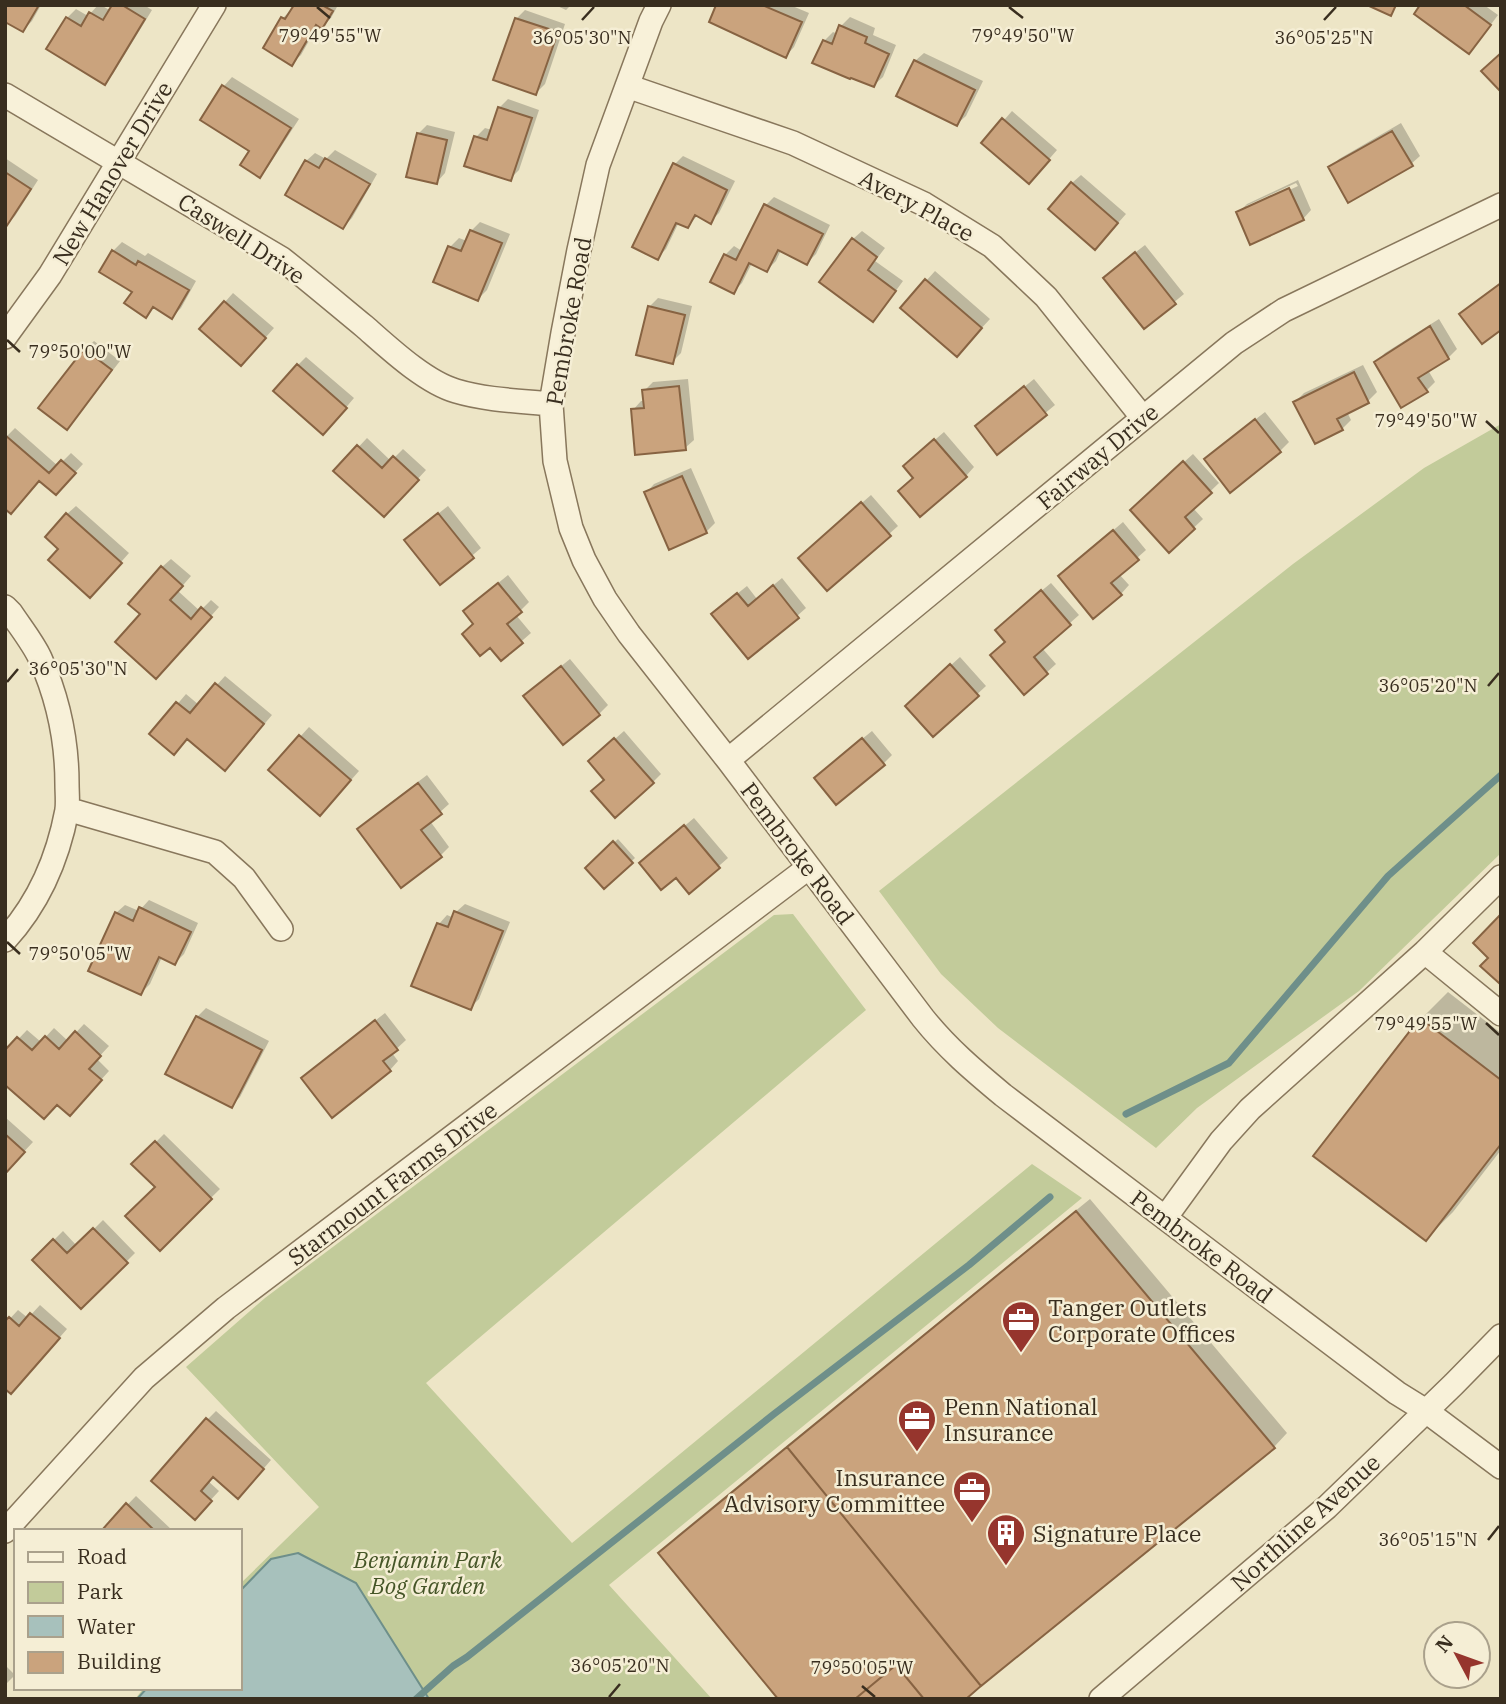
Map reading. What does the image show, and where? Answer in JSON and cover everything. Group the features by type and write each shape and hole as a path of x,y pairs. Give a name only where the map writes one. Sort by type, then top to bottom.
{"street":[{"name":"New Hanover Drive","path":"5,337 50,275 214,5"},
{"name":"Pembroke Road","path":"659,5 598,164 576,261 551,404 555,461 570,528 605,599 923,1018 957,1056 1003,1095 1397,1393 1501,1466"},
{"name":"Avery Place","path":"627,86 793,143 925,204 992,246 1046,297 1143,418"},
{"name":"Caswell Drive","path":"5,95 282,259 398,355 435,381 453,391 475,396 551,404"},
{"name":"Fairway Drive","path":"728,760 1234,343 1284,310 1501,205"},
{"path":"5,607 40,656 58,706 67,763 67,809 54,855 40,891 20,924 5,940"},
{"path":"67,809 215,852 244,878 281,929"},
{"name":"Starmount Farms Drive","path":"5,1531 144,1378 226,1308 808,867"},
{"path":"1165,1218 1221,1141 1250,1109 1425,952 1501,877"},
{"path":"1425,952 1501,1014"},
{"name":"Northline Avenue","path":"1108,1697 1327,1507 1501,1336"}],"green space":[{"path":"1501,424 1501,853 1359,991 1197,1108 1156,1148 998,1028 941,974 879,891 1293,564 1424,468"},
{"name":"Benjamin Park Bog Garden","path":"793,914 866,1010 426,1383 572,1543 1032,1164 1082,1198 609,1585 712,1699 135,1699 142,1690 242,1690 242,1582 319,1507 186,1367 265,1298 774,915"}],"water":[{"path":"298,1553 356,1583 429,1699 137,1699 145,1690 242,1690 242,1589 271,1559"}],"building":[{"path":"5,5 39,5 23,32 5,22"},
{"path":"112,5 122,5 145,19 105,85 46,49 66,17 81,26 89,12 103,20"},
{"path":"294,5 322,5 333,11 322,29 316,25 292,66 263,48 281,17 285,19"},
{"path":"716,5 762,5 802,22 786,58 709,22"},
{"path":"1367,5 1396,5 1391,16"},
{"path":"1420,5 1464,5 1491,25 1469,54 1414,14"},
{"path":"515,18 558,32 536,95 493,80"},
{"path":"839,25 867,37 865,43 889,54 874,87 812,63 823,40 832,44"},
{"path":"1501,53 1501,92 1481,71"},
{"path":"914,60 975,90 957,126 896,96"},
{"path":"222,85 291,128 260,178 240,165 249,151 200,120"},
{"path":"498,107 532,118 511,181 464,166 474,136 487,140"},
{"path":"1002,118 1050,160 1029,184 981,143"},
{"path":"1392,131 1413,166 1348,203 1328,167"},
{"path":"417,133 447,140 437,184 406,177"},
{"path":"325,158 370,184 343,229 285,195 305,160 319,168"},
{"path":"673,163 727,190 711,224 695,215 688,228 676,223 658,260 632,247"},
{"path":"5,172 31,189 6,227 5,226"},
{"path":"1071,182 1118,223 1095,250 1048,209"},
{"path":"1289,188 1304,220 1250,245 1236,212"},
{"path":"764,204 823,234 807,265 778,250 767,272 749,263 734,294 710,282 724,254 736,260"},
{"path":"470,230 502,243 478,301 433,282 448,246 461,251"},
{"path":"852,238 877,257 868,270 896,291 873,322 819,282"},
{"path":"112,250 136,265 138,261 189,290 172,319 153,307 146,318 124,303 132,292 99,272"},
{"path":"1135,252 1176,304 1144,329 1103,278"},
{"path":"925,279 982,328 957,357 900,308"},
{"path":"1501,283 1501,330 1482,344 1459,314"},
{"path":"224,301 266,338 241,366 199,329"},
{"path":"648,306 685,315 673,364 636,355"},
{"path":"1430,326 1449,359 1418,378 1428,392 1401,408 1374,362"},
{"path":"84,349 112,370 67,430 38,408"},
{"path":"297,364 347,408 323,435 273,391"},
{"path":"1354,372 1369,403 1337,419 1343,430 1315,444 1293,402"},
{"path":"679,386 686,450 635,455 631,409 644,408 642,390"},
{"path":"1024,386 1047,415 997,455 975,426"},
{"path":"1255,419 1281,452 1230,493 1204,459"},
{"path":"5,435 49,473 61,460 76,473 56,495 39,481 11,514 5,509"},
{"path":"934,439 967,477 920,517 898,491 913,478 903,466"},
{"path":"357,445 382,468 393,456 419,480 384,517 333,471"},
{"path":"1183,461 1212,493 1185,517 1195,529 1169,553 1130,510"},
{"path":"682,476 707,533 669,550 644,492"},
{"path":"861,502 891,536 827,591 798,558"},
{"path":"66,513 122,563 90,598 48,560 58,549 45,537"},
{"path":"438,513 474,558 440,585 404,540"},
{"path":"1113,530 1139,560 1111,583 1122,595 1093,619 1058,576"},
{"path":"161,566 183,586 170,600 191,619 201,607 212,617 156,679 115,642 140,614 128,604"},
{"path":"498,583 522,612 507,624 523,643 501,661 490,648 480,656 462,634 473,624 463,611"},
{"path":"773,585 799,618 748,659 711,614 737,593 748,606"},
{"path":"1041,590 1071,625 1034,657 1048,674 1024,695 990,655 1005,642 995,630"},
{"path":"950,664 979,696 933,737 905,706"},
{"path":"561,666 600,715 563,745 523,696"},
{"path":"215,683 264,724 225,771 187,739 174,755 149,734 176,702 190,713"},
{"path":"299,735 351,780 320,816 268,770"},
{"path":"614,738 654,783 615,818 591,791 604,780 588,761"},
{"path":"862,738 885,765 836,805 814,778"},
{"path":"418,783 442,814 421,830 442,857 401,888 357,829"},
{"path":"684,825 720,868 689,894 676,878 661,890 639,863"},
{"path":"613,841 633,863 604,889 585,868"},
{"path":"139,907 191,932 175,965 159,957 141,995 88,971 115,912 133,921"},
{"path":"454,911 503,931 471,1010 411,986 437,923 448,927"},
{"path":"1501,914 1499,983 1480,966 1488,958 1473,943"},
{"path":"196,1016 262,1050 232,1108 165,1074"},
{"path":"1420,1018 1501,1080 1501,1144 1426,1241 1313,1156"},
{"path":"375,1020 398,1050 383,1061 391,1071 332,1118 301,1078"},
{"path":"75,1031 101,1056 89,1069 102,1080 70,1116 57,1105 44,1119 5,1085 5,1050 17,1037 32,1050 45,1036 59,1049"},
{"path":"5,1134 25,1152 5,1174"},
{"path":"155,1141 212,1199 160,1251 125,1216 155,1187 131,1164"},
{"name":"Signature Place","path":"1076,1211 1275,1448 981,1686 787,1447"},
{"path":"93,1228 128,1263 81,1309 32,1260 53,1239 67,1253"},
{"path":"30,1313 60,1338 11,1394 5,1389 5,1321 9,1317 19,1326"},
{"path":"206,1418 264,1469 238,1499 213,1477 201,1491 212,1501 195,1520 151,1481"},
{"path":"787,1447 981,1686 966,1699 924,1699 896,1665 855,1699 778,1699 658,1553"},
{"path":"126,1503 153,1529 103,1529"},
{"path":"896,1665 924,1699 855,1699"}],"waterway":[{"path":"1126,1114 1229,1063 1388,876 1501,775"},
{"path":"416,1699 453,1666 774,1414 969,1265 1050,1197"}],"place":[{"name":"Tanger Outlets Corporate Offices","path":"1021,1354"},
{"name":"Penn National Insurance","path":"917,1453"},
{"name":"Insurance Advisory Committee","path":"972,1524"},
{"name":"Signature Place","path":"1006,1567"}]}
